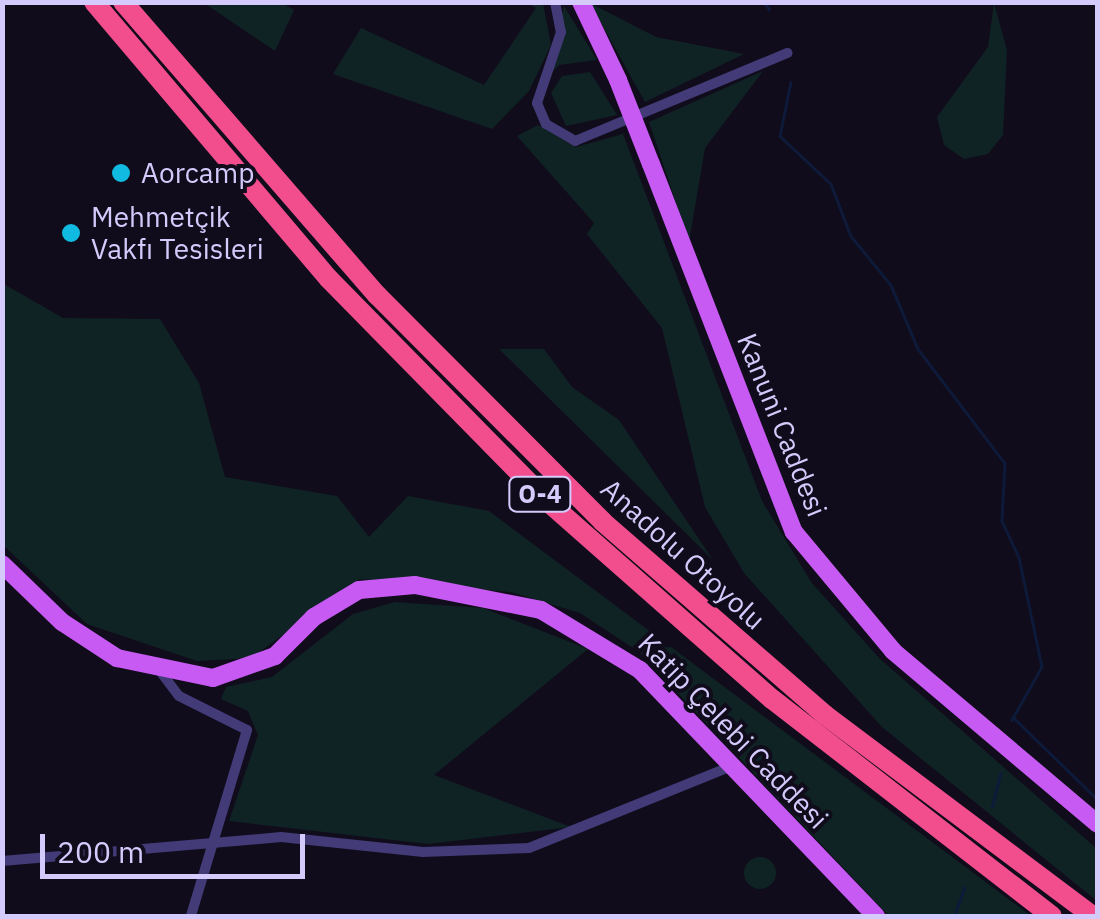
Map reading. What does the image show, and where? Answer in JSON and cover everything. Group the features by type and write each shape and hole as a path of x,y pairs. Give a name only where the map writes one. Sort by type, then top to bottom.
{"highway":[{"name":"Anadolu Otoyolu","path":"94,2 330,279 546,500 772,699 1052,916"},
{"name":"Anadolu Otoyolu","path":"123,2 377,296 604,522 826,714 1093,916"}],"main road":[{"name":"Kanuni Caddesi","path":"581,2 618,80 794,532 893,651 1098,824"},
{"name":"Katip Çelebi Caddesi","path":"2,564 62,622 116,658 213,678 255,668 359,590 478,593 540,610 613,648 876,916"}],"street":[{"path":"556,2 561,32 537,104 546,124 575,141 788,53"},
{"path":"156,667 179,696 247,730 210,841 191,916"},
{"path":"2,861 210,841 529,848 732,766"}],"green space":[{"path":"204,3 282,3 294,10 275,51"},
{"path":"528,3 543,3 551,45 529,91 492,129 333,74 361,28 484,85 536,8"},
{"path":"590,3 656,37 744,54 645,102"},
{"path":"994,3 1007,50 1003,135 988,154 964,159 944,145 937,117 988,47"},
{"path":"564,6 597,60 559,65 547,77"},
{"path":"763,71 705,148 689,242 649,122"},
{"path":"590,72 617,115 566,126 551,93 562,76"},
{"path":"538,125 576,147 623,134 762,501 811,582 879,658 1097,849 1097,901 882,727 744,573 705,507 662,328 587,234 594,223 517,136"},
{"path":"2,283 63,318 160,319 199,383 225,477 337,496 369,537 408,496 489,511 1031,916 889,916 639,652 580,613 511,592 360,579 251,658 197,661 87,624 3,545"},
{"path":"499,349 544,349 572,387 619,420 713,560"},
{"path":"395,602 483,608 588,649 434,775 571,827 428,844 229,821 258,735 248,711 221,699 226,687 272,677 353,614"},
{"path":"760,857 771,862 776,873 771,884 760,889 749,884 744,873 749,862"}],"waterway":[{"path":"764,2 769,9"},
{"path":"791,82 780,136 831,184 851,236 891,285 918,349 1005,463 1002,521 1019,557 1042,667 1012,720"},
{"path":"1013,717 1098,800"},
{"path":"992,807 1000,774"},
{"path":"954,916 964,888"}],"place":[{"name":"Aorcamp","path":"121,173"},
{"name":"Mehmetçik Vakfı Tesisleri","path":"71,233"}]}
